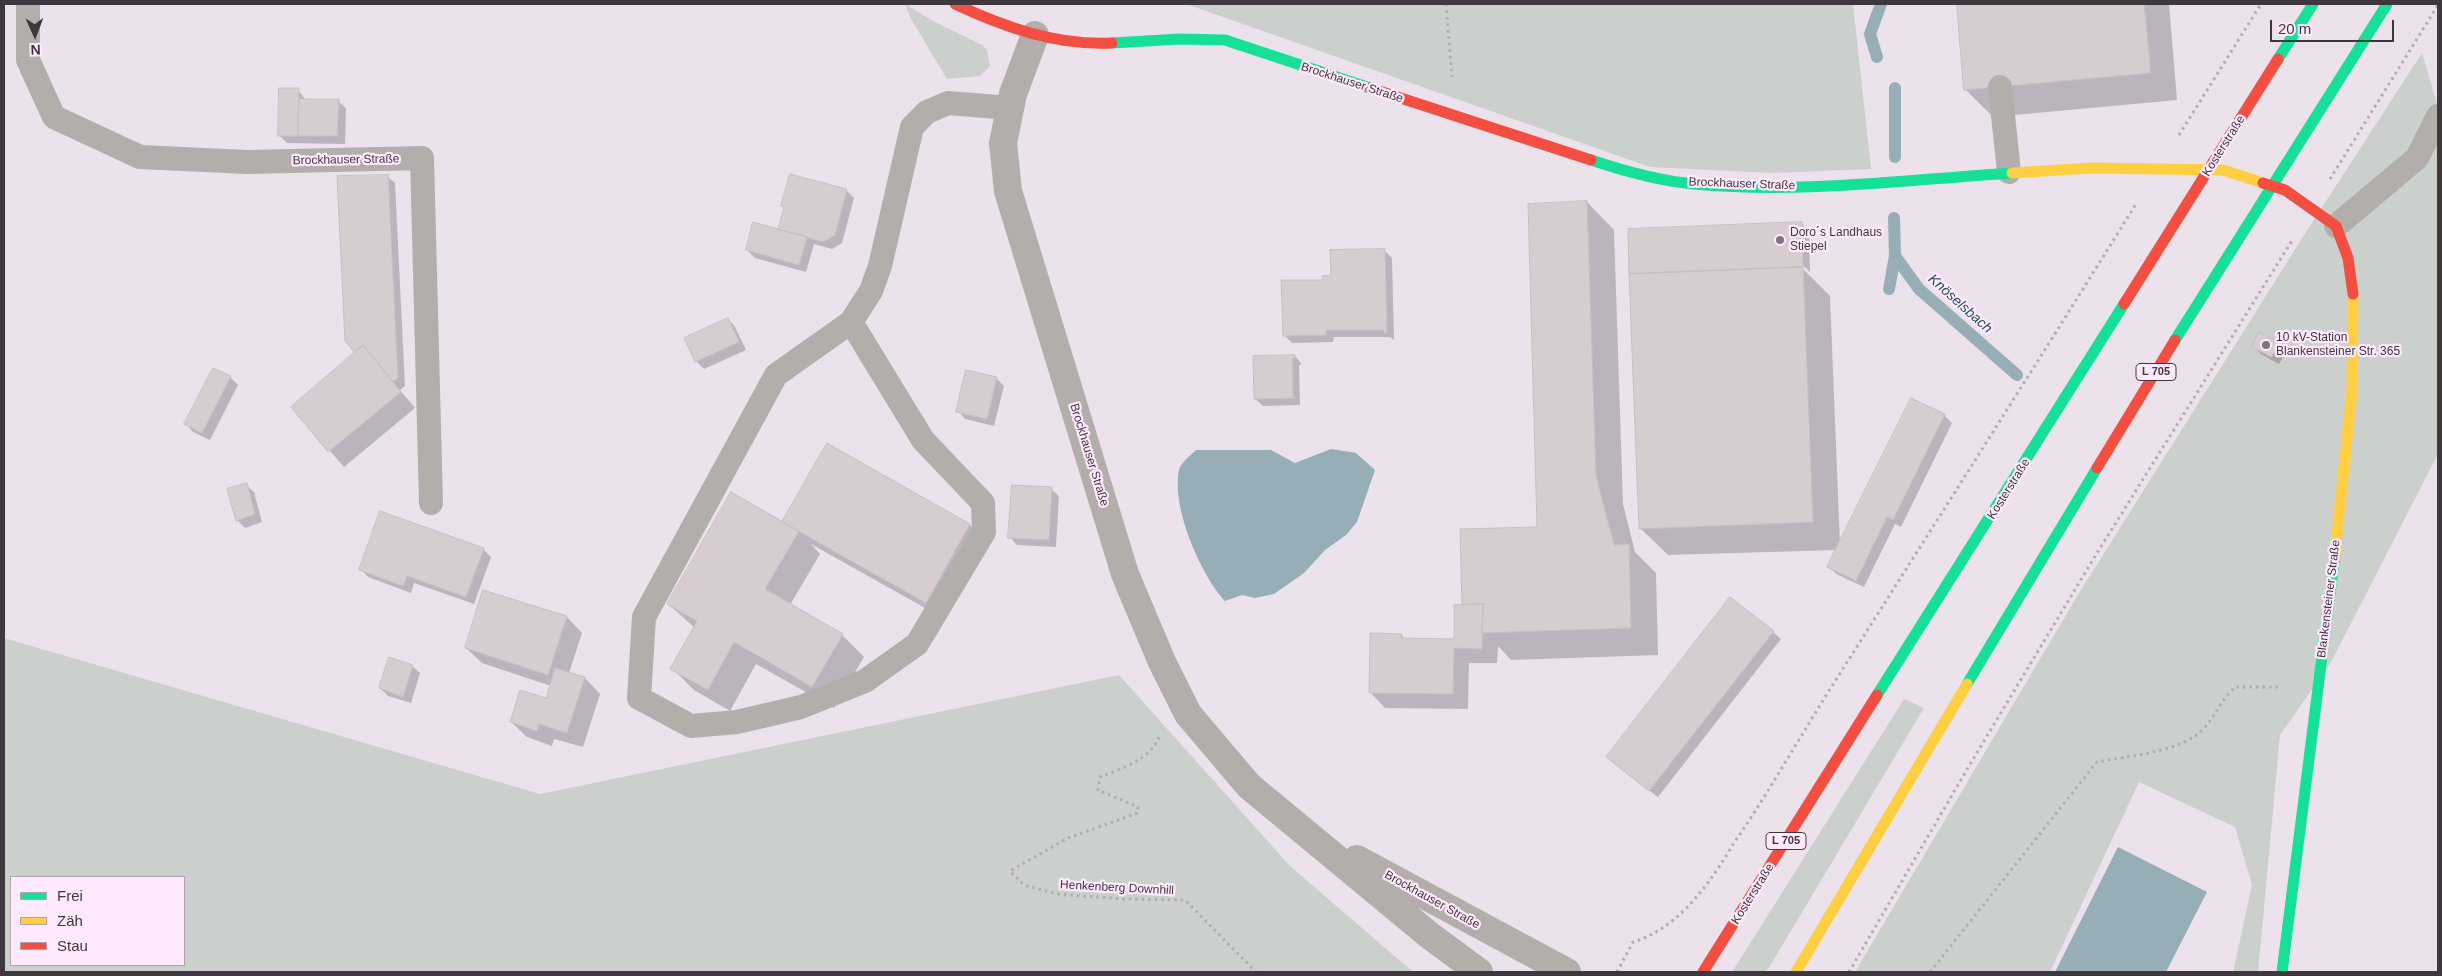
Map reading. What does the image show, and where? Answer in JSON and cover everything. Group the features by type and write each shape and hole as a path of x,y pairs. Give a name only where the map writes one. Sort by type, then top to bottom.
{"main road":[{"name":"Brockhauser Straße","path":"955,4 993,22 1035,35 1094,44 1180,39 1224,40 1456,117 1637,174 1694,184 1776,188 2090,168 2223,170 2285,190 2336,226"},
{"name":"Kosterstraße","path":"1703,972 1870,710 2313,4"},
{"name":"L 705","path":"1796,972 1930,744 2175,340 2387,4"},
{"name":"Blankensteiner Straße","path":"2282,972 2339,518 2352,391 2353,291 2348,258 2336,226"}],"street":[{"name":"Brockhauser Straße","path":"1035,35 1010,108 1004,143 1008,191 1125,574 1176,692 1188,714 1249,786 1429,935 1479,972"},
{"name":"Brockhauser Straße","path":"1299,827 1566,972"}],"lane":[{"name":"Brockhauser Straße","path":"28,4 28,60 54,117 140,157 247,162 422,158 431,503"},
{"path":"2000,87 2010,172"},
{"path":"851,322 922,440 983,504 984,532 917,644 865,681 801,707 737,722 691,726 639,698 644,617 776,375 851,322 871,291 880,266 912,127 927,112 948,103 1010,108"},
{"path":"2336,226 2417,158 2438,116"}],"path":[{"path":"1446,4 1456,117"},
{"path":"2174,143 2261,4"},
{"path":"2326,186 2438,5"},
{"path":"1618,972 1633,942 1647,938 1675,918 1698,896 1757,810 1831,688 1922,547 2137,202"},
{"path":"1849,972 1969,766 2102,545 2294,236"},
{"path":"1930,972 2096,762 2174,746 2191,739 2205,728 2223,697 2235,687 2254,686"},
{"name":"Henkenberg Downhill","path":"1176,692 1156,746 1127,767 1100,777 1098,790 1138,807 1138,813 1068,838 1010,871 1024,885 1057,894 1185,900 1256,972"}],"shaded area":[{"path":"905,4 933,21 982,45 987,50 990,66 980,76 947,79 911,19"},
{"path":"1186,4 1853,4 1871,169 1772,173 1650,167"},
{"path":"2422,53 2438,107 2438,454 2330,664 2280,735 2258,972 2233,972 2252,885 2235,827 2139,782 2050,972 1855,972 2079,593 2306,232"},
{"path":"4,638 540,794 1119,675 1290,866 1413,972 4,972"},
{"path":"1904,699 1924,708 1770,966 1765,972 1732,972"}],"water":[{"path":"1331,449 1356,453 1375,470 1357,522 1346,535 1325,550 1304,573 1274,594 1255,598 1242,595 1225,601 1207,575 1190,540 1179,502 1178,485 1181,465 1196,450 1271,450 1295,463"},
{"path":"2118,847 2207,892 2166,972 2055,972"}],"building":[{"path":"1957,4 2144,4 2151,73 1964,90"},
{"path":"279,88 299,88 298,136 278,136"},
{"path":"299,99 339,99 337,136 298,136"},
{"path":"790,174 847,189 835,235 823,242 778,229 784,207 781,206"},
{"path":"388,175 398,378 393,382 363,345 355,353 345,341 337,176"},
{"path":"1587,201 1596,476 1614,545 1629,544 1631,628 1482,633 1483,604 1462,605 1460,529 1537,527 1528,204"},
{"path":"753,222 807,237 799,265 746,250"},
{"path":"1802,222 1803,267 1629,274 1628,229"},
{"path":"1385,249 1387,333 1384,333 1384,330 1326,330 1326,335 1283,336 1281,280 1323,280 1322,276 1331,275 1330,250"},
{"path":"1803,267 1813,522 1639,529 1629,274"},
{"path":"728,318 739,342 695,362 684,338"},
{"name":"10 kV-Station Blankensteiner Str. 365","path":"2259,332 2280,343 2271,357 2252,347"},
{"path":"363,345 401,392 328,452 291,407"},
{"path":"1295,355 1295,358 1292,358 1293,396 1296,398 1254,399 1253,356"},
{"path":"213,368 231,376 202,433 184,424"},
{"path":"966,370 997,377 987,419 956,412"},
{"path":"1911,398 1945,414 1893,520 1887,517 1856,581 1827,567"},
{"path":"827,443 970,524 926,603 782,522"},
{"path":"247,483 255,514 236,521 227,489"},
{"path":"1012,485 1052,487 1049,540 1008,538"},
{"path":"731,492 799,531 765,589 843,634 812,687 734,642 708,690 670,669 697,621 667,604"},
{"path":"380,511 484,548 466,597 407,576 403,586 359,570"},
{"path":"483,590 567,616 548,675 465,648"},
{"path":"1730,597 1774,631 1649,791 1606,757"},
{"path":"1483,604 1482,649 1454,648 1453,694 1369,693 1370,633 1402,634 1401,638 1454,639 1454,605"},
{"path":"389,657 413,665 403,697 379,688"},
{"path":"555,668 585,677 567,733 539,724 537,731 510,722 520,690 546,698"}],"waterway":[{"name":"Knöselsbach","path":"1877,57 1870,34 1881,4"},
{"name":"Knöselsbach","path":"1895,88 1895,157"},
{"name":"Knöselsbach","path":"1894,218 1895,256 1919,289 2017,375"},
{"path":"1889,289 1895,256"}],"traffic: fast":[{"path":"2278,59 2313,4"},
{"path":"2175,340 2387,4"},
{"path":"1112,43 1180,39 1225,40 1370,88"},
{"path":"1591,160 1629,172 1668,181 1734,187 1853,185 2012,173"},
{"path":"1877,695 2124,304"},
{"path":"1967,684 2097,468"},
{"path":"2282,972 2335,554"}],"traffic: slow":[{"path":"2012,173 2090,168 2223,170 2263,183"},
{"path":"2335,554 2352,391 2353,294"},
{"path":"1796,972 1967,684"}],"traffic: jam":[{"path":"955,4 992,20 1051,38 1091,43 1112,43"},
{"path":"2124,304 2278,59"},
{"path":"1370,88 1591,160"},
{"path":"2263,183 2285,190 2336,226 2348,258 2353,294"},
{"path":"2097,468 2175,340"},
{"path":"1703,972 1877,695"}],"place":[{"name":"Doro´s Landhaus Stiepel","path":"1780,240"},
{"name":"10 kV-Station Blankensteiner Str. 365","path":"2266,345"}]}
